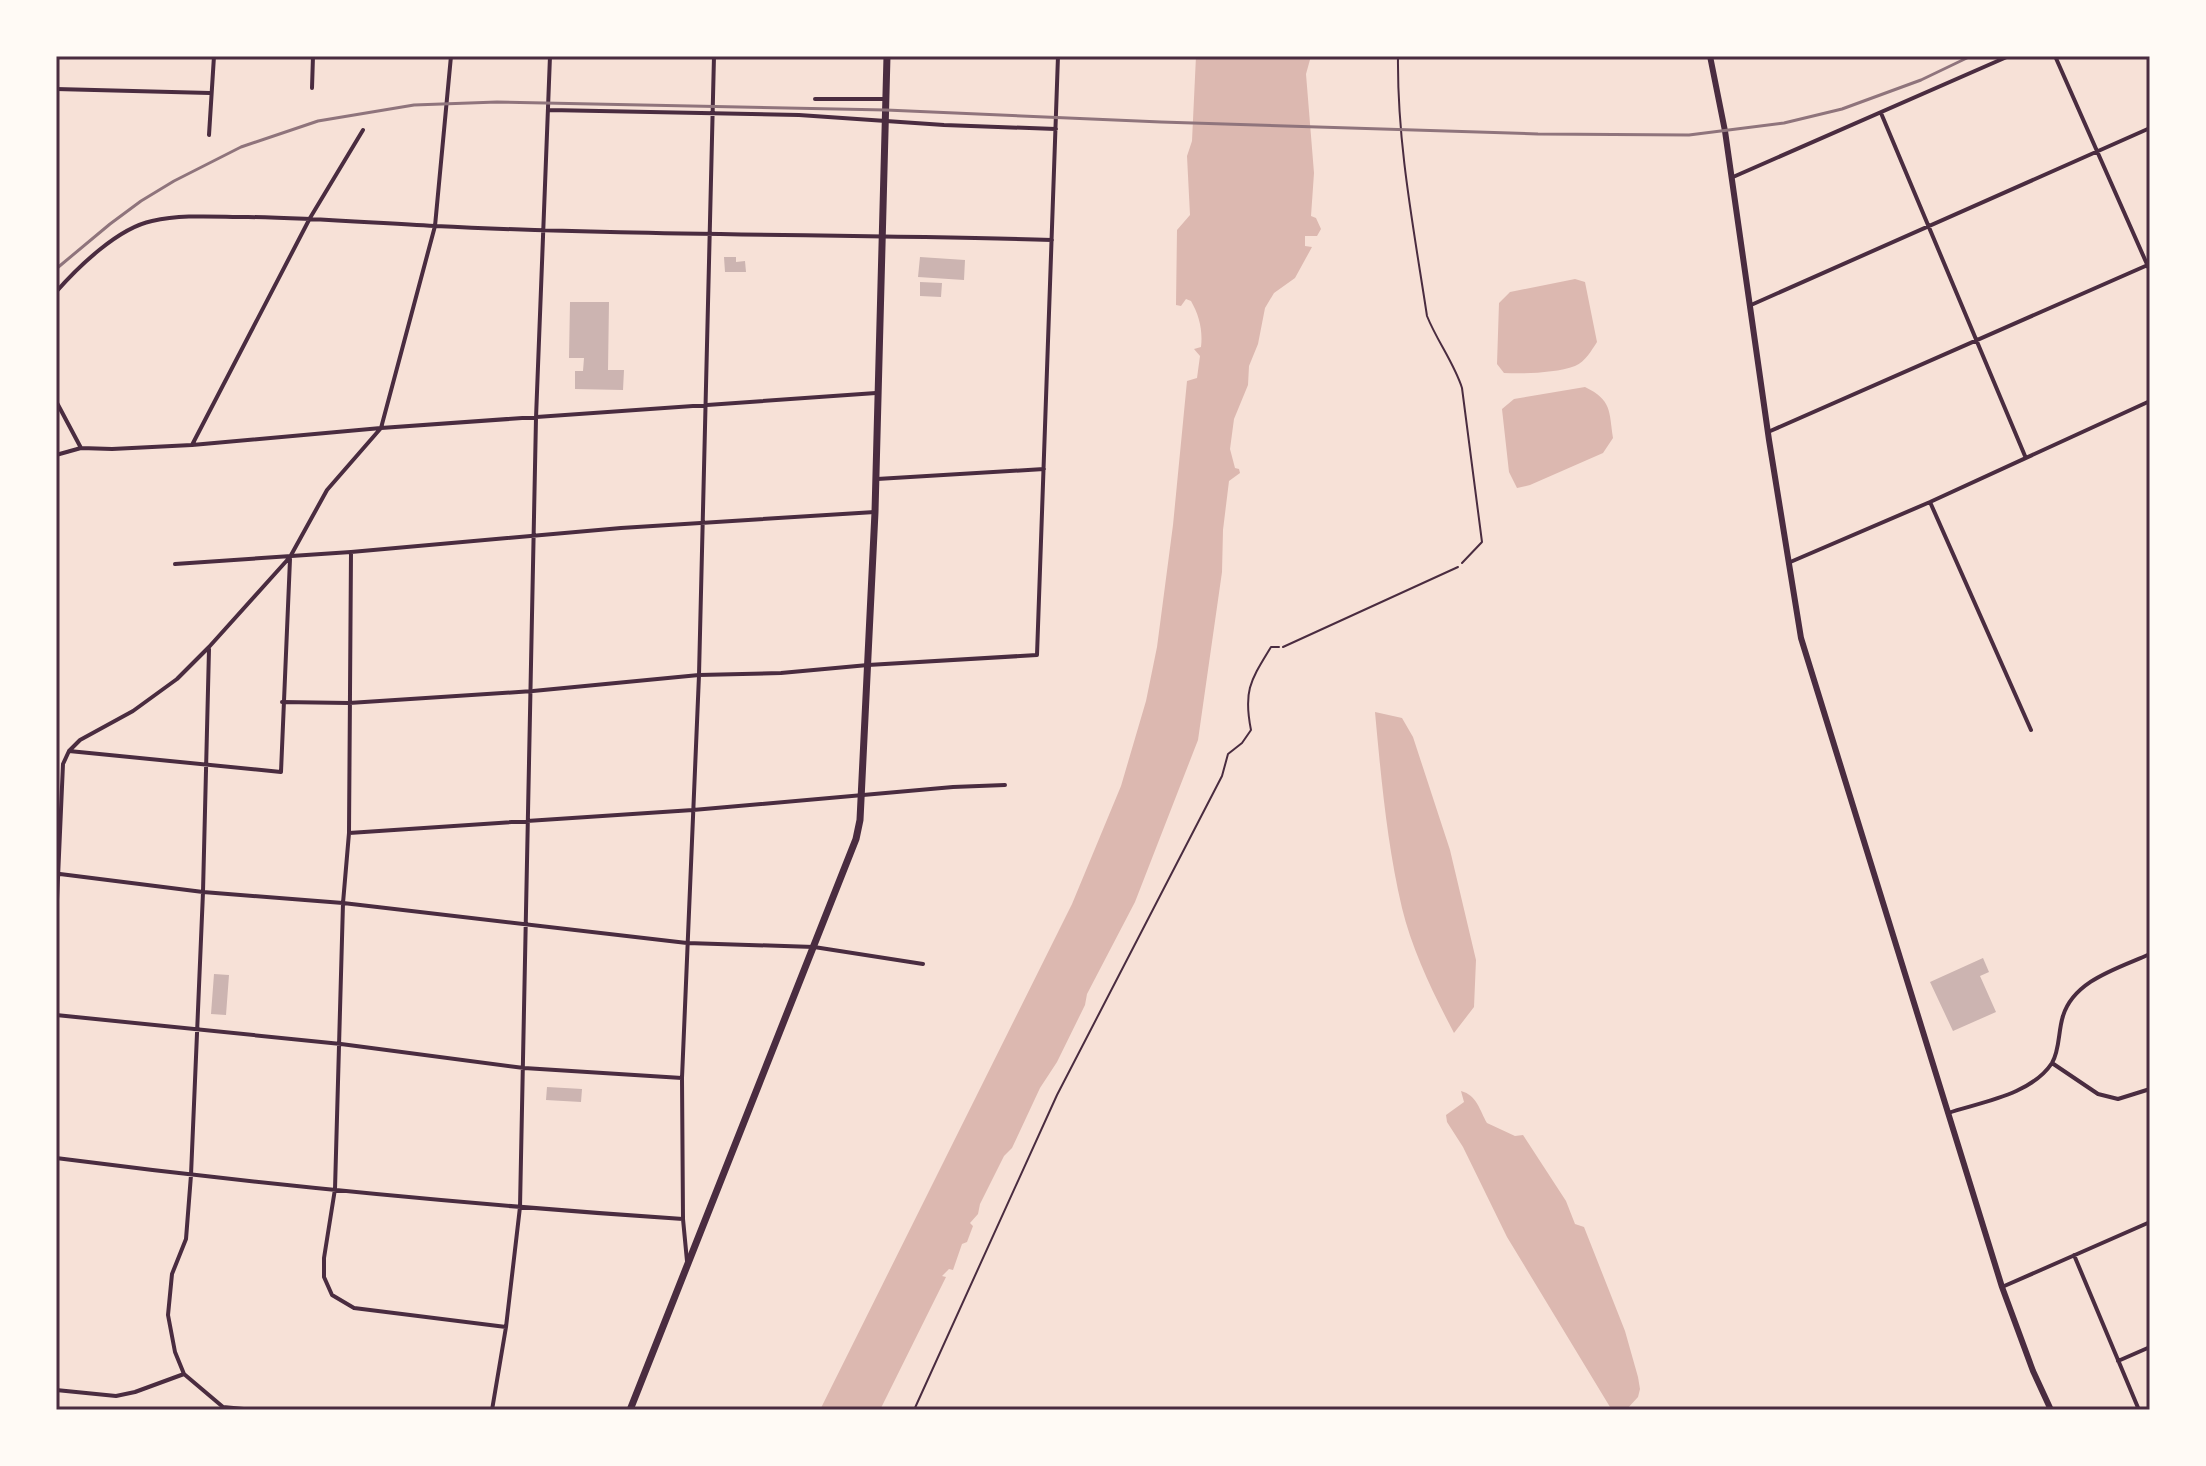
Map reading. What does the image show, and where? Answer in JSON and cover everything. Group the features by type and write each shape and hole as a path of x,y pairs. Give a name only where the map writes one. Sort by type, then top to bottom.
{"main road":[{"path":"630,1410 856,839 862,796 875,512 887,56"},
{"path":"1710,56 1732,178 1801,638 2002,1287 2051,1410"}],"street":[{"path":"209,135 214,56"},
{"path":"312,88 313,56"},
{"path":"56,923 63,764 69,751 80,740 133,711 166,687 209,647 290,557 327,490 381,428 435,226 451,56"},
{"path":"492,1410 506,1327 520,1207 527,925 526,821 533,691 536,418 550,56"},
{"path":"688,1262 683,1219 682,1078 699,675 714,56"},
{"path":"282,702 349,703 533,691 699,675 781,673 1037,655 1058,56"},
{"path":"1732,178 2009,56"},
{"path":"1768,432 2149,267 2055,56"},
{"path":"56,89 210,93"},
{"path":"815,99 886,99"},
{"path":"549,110 885,119 944,125 1056,129"},
{"path":"1881,113 2025,456"},
{"path":"1751,305 2150,128"},
{"path":"192,445 310,218 363,130"},
{"path":"56,292 100,249 148,222 187,216 310,218 435,226 1052,240"},
{"path":"56,455 81,448 192,445 381,428 876,393"},
{"path":"56,401 81,448"},
{"path":"1788,563 2150,401"},
{"path":"875,479 1044,469"},
{"path":"1930,502 2031,730"},
{"path":"175,564 351,552 534,534 875,512"},
{"path":"351,552 349,833 343,903 335,1189 324,1277 332,1295 354,1308 506,1327"},
{"path":"69,751 281,772 290,557"},
{"path":"209,647 191,1175 186,1239 172,1274 168,1315 175,1352 184,1374 223,1408 254,1410"},
{"path":"349,833 1005,785"},
{"path":"60,874 687,943 814,947 923,964"},
{"path":"1948,1113 2012,1092 2037,1079 2052,1063 2059,1028 2069,1001 2081,988 2104,974 2150,954"},
{"path":"56,1015 341,1044 524,1068 682,1078"},
{"path":"2052,1063 2098,1094 2118,1099 2150,1089"},
{"path":"56,1158 191,1175 520,1207 683,1219"},
{"path":"2002,1287 2150,1222"},
{"path":"2074,1255 2139,1410"},
{"path":"2118,1361 2150,1347"},
{"path":"56,1390 116,1396 184,1374"}],"lane":[{"path":"1283,647 1458,567"}],"path":[{"path":"1398,56 1401,148 1427,316 1462,388 1482,542 1458,567"},
{"path":"914,1410 1057,1095 1222,776 1228,754 1242,743 1251,730 1247,698 1253,677 1271,647 1283,647"}],"shaded area":[{"path":"1196,56 1311,56 1306,74 1314,173 1311,216 1316,218 1321,229 1317,236 1305,236 1305,246 1312,247 1295,278 1274,293 1265,308 1258,344 1249,366 1248,385 1234,419 1230,449 1235,468 1240,473 1229,481 1222,572 1198,740 1135,902 1087,994 1085,1005 1057,1062 1040,1088 1012,1148 1004,1156 978,1214 970,1223 973,1226 967,1242 962,1244 953,1270 949,1269 942,1276 946,1277 880,1410 820,1410 1072,904 1121,786 1146,701 1157,647 1173,525 1187,381 1197,378 1200,356 1194,349 1201,347 1200,323 1191,301 1186,299 1181,306 1176,305 1177,230 1190,215 1187,156 1192,141"},
{"path":"1575,279 1585,282 1597,342 1588,356 1575,366 1559,370 1504,373 1497,364 1499,303 1510,292"},
{"path":"1585,387 1605,402 1610,413 1613,438 1603,453 1517,488 1509,472 1502,409 1514,399"},
{"path":"1375,712 1402,718 1413,737 1450,850 1476,960 1474,1007 1454,1033 1431,988 1402,908 1388,835"},
{"path":"1461,1091 1474,1100 1487,1123 1515,1136 1523,1135 1566,1201 1575,1224 1584,1227 1625,1331 1638,1377 1638,1397 1627,1409 1610,1407 1507,1237 1463,1147 1447,1122 1446,1115 1464,1102"}],"building":[{"path":"724,257 736,257 736,262 745,261 746,272 725,272"},
{"path":"920,257 965,260 964,280 918,277"},
{"path":"920,282 942,283 941,297 920,296"},
{"path":"570,302 609,302 608,370 624,370 623,390 575,389 575,371 583,371 584,358 569,358"},
{"path":"1983,958 1989,972 1980,976 1996,1012 1953,1031 1930,982"},
{"path":"214,974 229,975 226,1015 211,1014"},
{"path":"547,1087 582,1089 581,1102 546,1100"}],"railway":[{"path":"56,269 141,201 241,147 318,121 414,105 497,102 886,110 1538,134 1689,135 1784,123 1842,109 1921,80 1971,56"}]}
